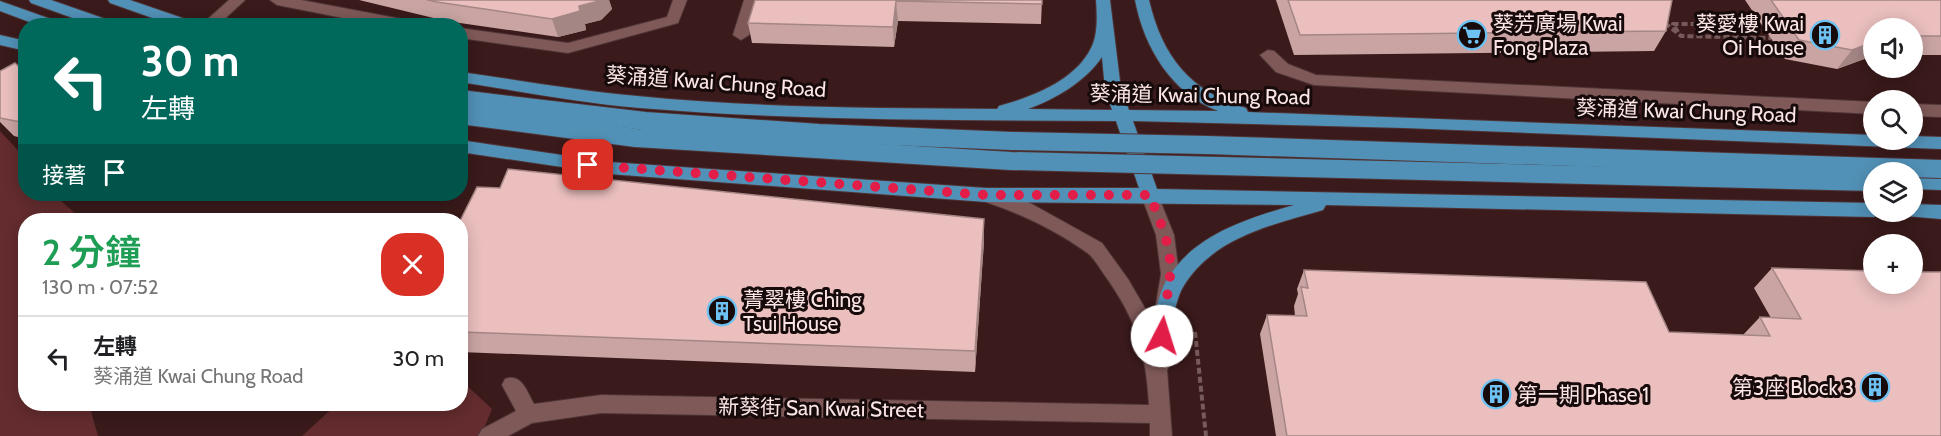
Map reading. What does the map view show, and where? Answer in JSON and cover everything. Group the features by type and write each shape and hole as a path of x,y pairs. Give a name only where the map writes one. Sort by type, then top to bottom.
{"main road":[{"path":"36,0 89,18"},
{"path":"117,0 169,18"},
{"path":"1103,0 1113,89 1150,195"},
{"path":"1142,0 1148,28 1160,52 1185,82 1217,104 1236,111 1281,119"},
{"path":"0,6 34,18"},
{"path":"929,116 986,113 1017,108 1067,82 1088,65 1100,46 1104,19"},
{"path":"0,40 18,44"},
{"name":"葵涌道 Kwai Chung Road","path":"468,77 636,102 832,114 1122,115 1281,119 1941,143"},
{"name":"葵涌道 Kwai Chung Road","path":"468,100 645,121 819,133 1012,141 1207,145 1941,169"},
{"path":"468,116 636,138 1011,161 1863,182"},
{"path":"468,147 609,168 986,195 1150,195 1863,210"},
{"path":"1923,183 1941,184"},
{"path":"1163,316 1174,285 1205,248 1257,224 1336,199"},
{"path":"1923,211 1941,212"}],"street":[{"path":"277,0 370,18"},
{"path":"468,33 500,34 560,48 674,20 680,0"},
{"path":"741,35 751,0"},
{"path":"216,18 233,4"},
{"path":"1268,55 1282,68 1314,80 1863,107"},
{"path":"1923,110 1941,111"},
{"path":"986,195 1024,208 1095,248 1121,284 1144,323 1157,367 1161,436"},
{"path":"1150,195 1165,235 1170,274 1163,316 1159,414"},
{"path":"512,385 529,414"},
{"name":"新葵街 San Kwai Street","path":"489,436 529,414 601,404 1159,414"}],"path":[{"path":"1660,20 1681,36 1771,38"},
{"path":"1681,36 1673,24 1734,24"},
{"path":"682,78 684,70"},
{"path":"1195,328 1206,436"}],"shaded area":[{"path":"0,131 18,150 18,201 61,201 75,213 18,213 18,411 91,411 98,436 0,436"},
{"path":"468,387 492,409 481,436 302,436 329,411 468,411"}],"building":[{"path":"427,0 597,0 579,6 580,11 552,19"},
{"path":"755,0 1042,0 1042,4 896,1 893,27 748,23"},
{"name":"葵芳廣場 Kwai Fong Plaza","path":"1288,0 1672,0 1666,31 1300,35"},
{"path":"1771,0 1941,0 1941,36 1923,36 1923,18 1863,18 1863,46 1852,50 1799,40"},
{"path":"15,63 18,66 18,121 0,118 0,71"},
{"path":"508,169 984,219 975,351 468,332 468,213 464,213 477,187 500,188"},
{"path":"1772,268 1863,271 1863,294 1923,294 1923,272 1941,272 1941,436 1287,436 1267,315 1307,316 1301,287 1308,288 1304,270 1646,282 1669,332 1770,336 1760,317 1801,319"}],"place":[{"name":"葵芳廣場 Kwai Fong Plaza","path":"1472,35"},
{"name":"葵愛樓 Kwai Oi House","path":"1825,35"},
{"name":"菁翠樓 Ching Tsui House","path":"722,311"},
{"name":"第3座 Block 3","path":"1875,387"},
{"name":"第一期 Phase 1","path":"1496,394"}],"route":[{"path":"588,165 986,195 1098,197 1150,195 1165,235 1170,274 1162,336"}]}
